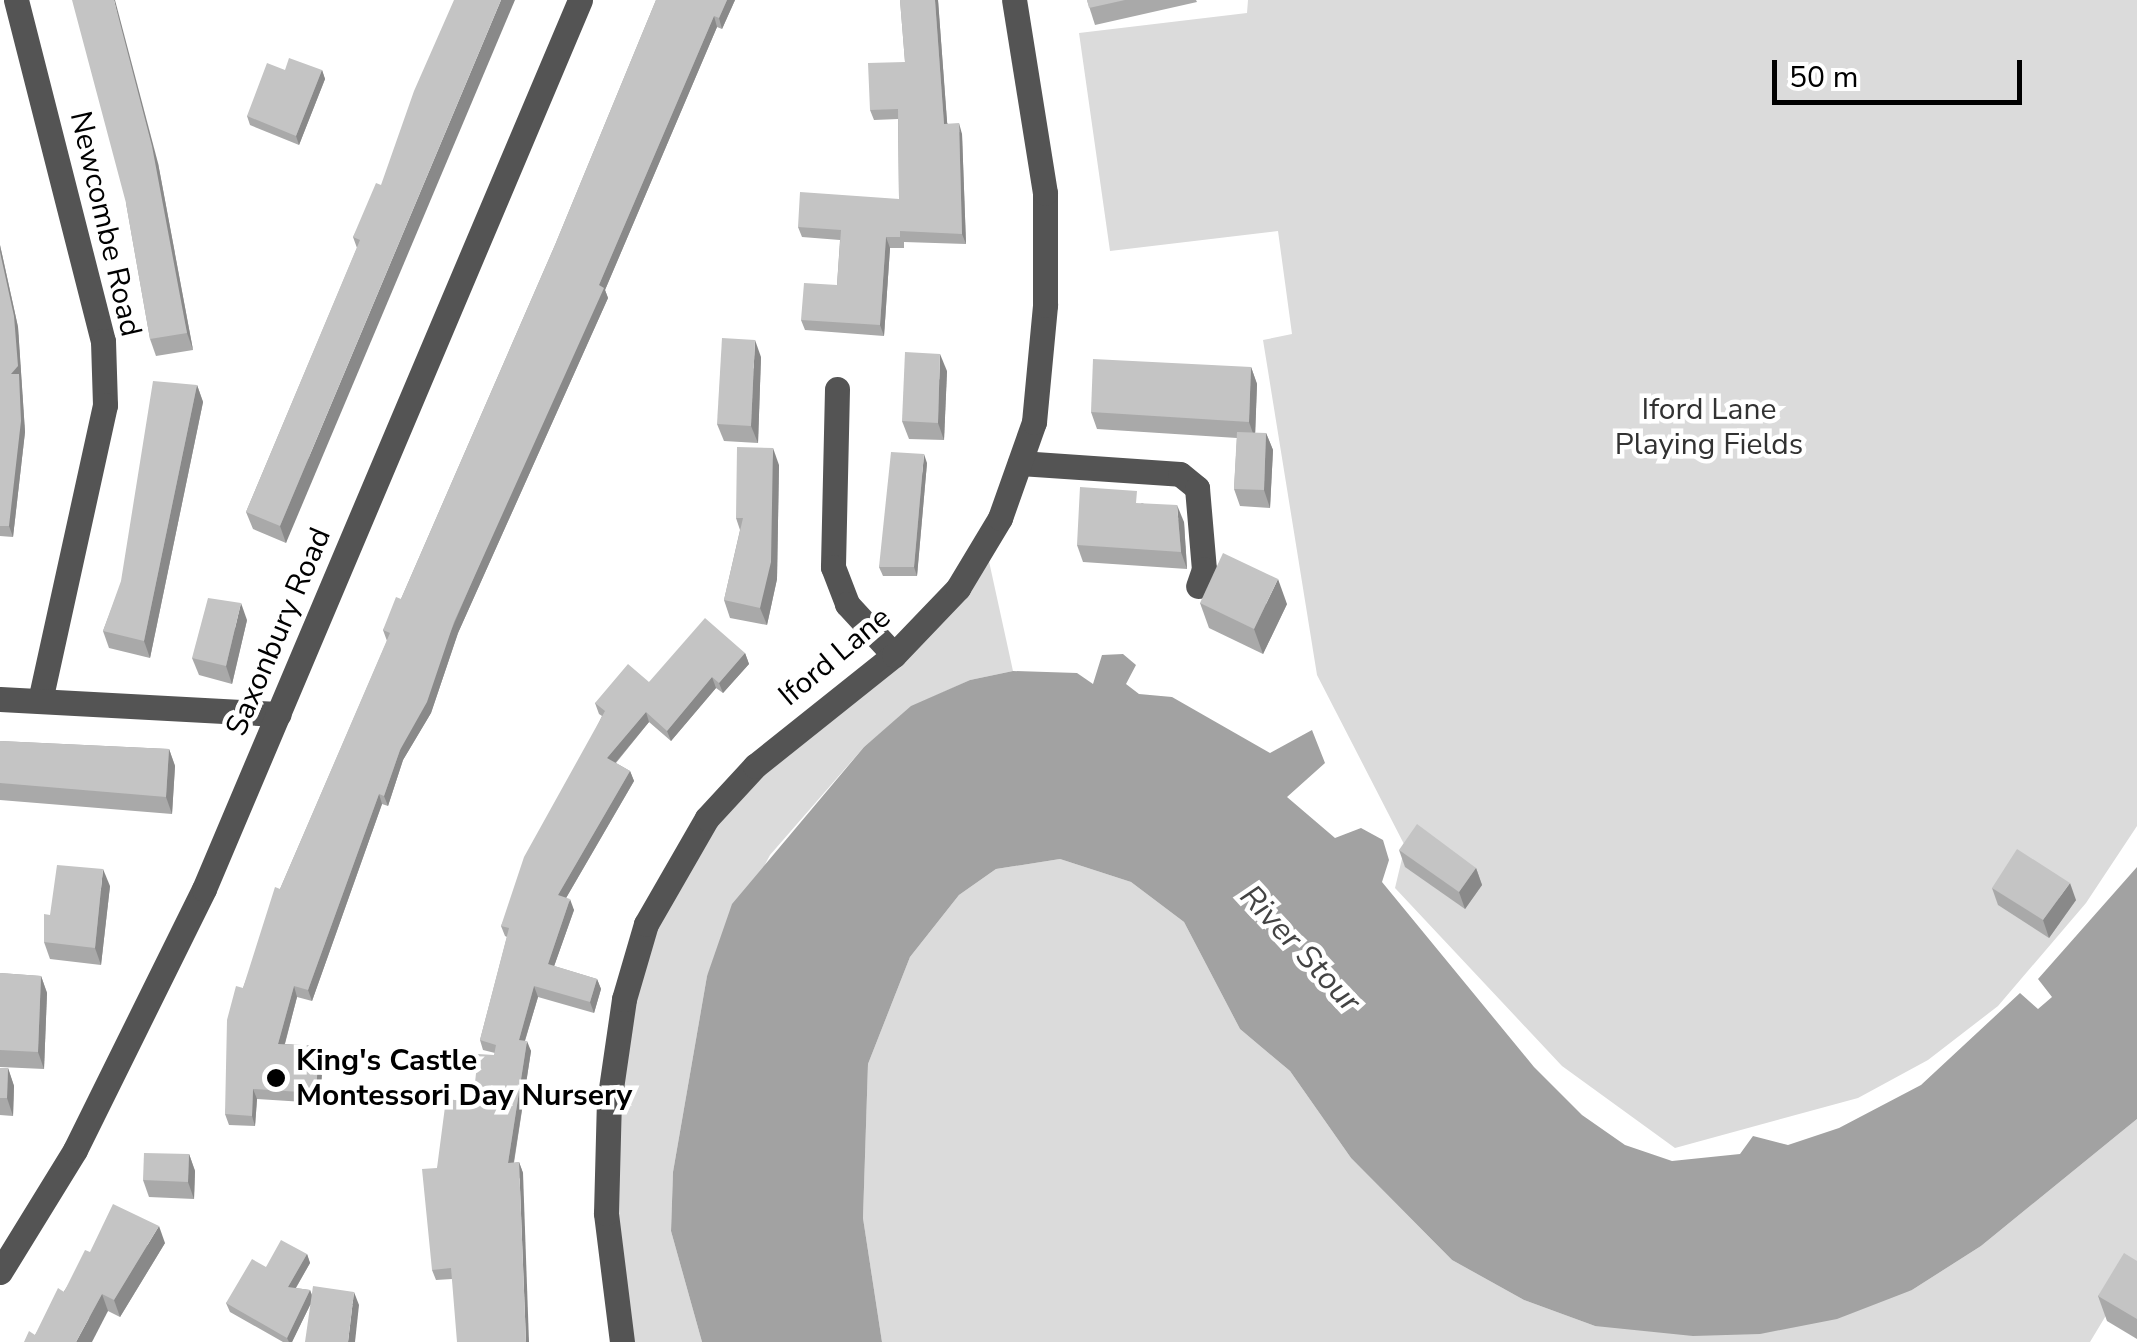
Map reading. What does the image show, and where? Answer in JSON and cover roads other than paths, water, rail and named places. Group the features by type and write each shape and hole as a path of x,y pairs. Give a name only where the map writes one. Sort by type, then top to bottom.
{"street":[{"name":"Newcombe Road","path":"16,0 103,341 105,404 40,700"},
{"name":"Saxonbury Road","path":"0,1272 74,1150 124,1054 280,714 580,0"},
{"name":"Iford Lane","path":"622,1342 606,1213 609,1102 624,999 646,924 708,818 756,766 894,655 958,588 1000,518 1034,422 1045,193 1014,0"},
{"path":"838,389 833,566 848,604 894,655"},
{"path":"1020,462 1180,474 1197,488 1204,569 1198,586"},
{"path":"0,699 280,714"}],"water":[{"name":"River Stour","path":"1123,654 1136,665 1126,684 1139,694 1172,697 1270,753 1312,730 1325,763 1287,797 1335,838 1361,828 1383,840 1389,860 1382,882 1534,1067 1582,1115 1625,1145 1672,1161 1740,1154 1753,1136 1788,1145 1839,1128 1921,1085 2020,993 2038,1009 2052,997 2038,979 2137,867 2137,1119 1981,1246 1912,1290 1837,1319 1760,1334 1693,1336 1595,1326 1524,1300 1452,1260 1351,1158 1290,1071 1240,1029 1184,922 1131,882 1060,859 996,869 959,895 910,957 868,1064 863,1218 882,1342 702,1342 671,1231 673,1172 707,976 732,904 864,747 911,706 970,680 1013,671 1077,673 1093,684 1102,655"}],"place":[{"name":"King's Castle Montessori Day Nursery","path":"276,1078"}],"park label":[{"name":"Iford Lane Playing Fields","path":"1709,427"}]}
